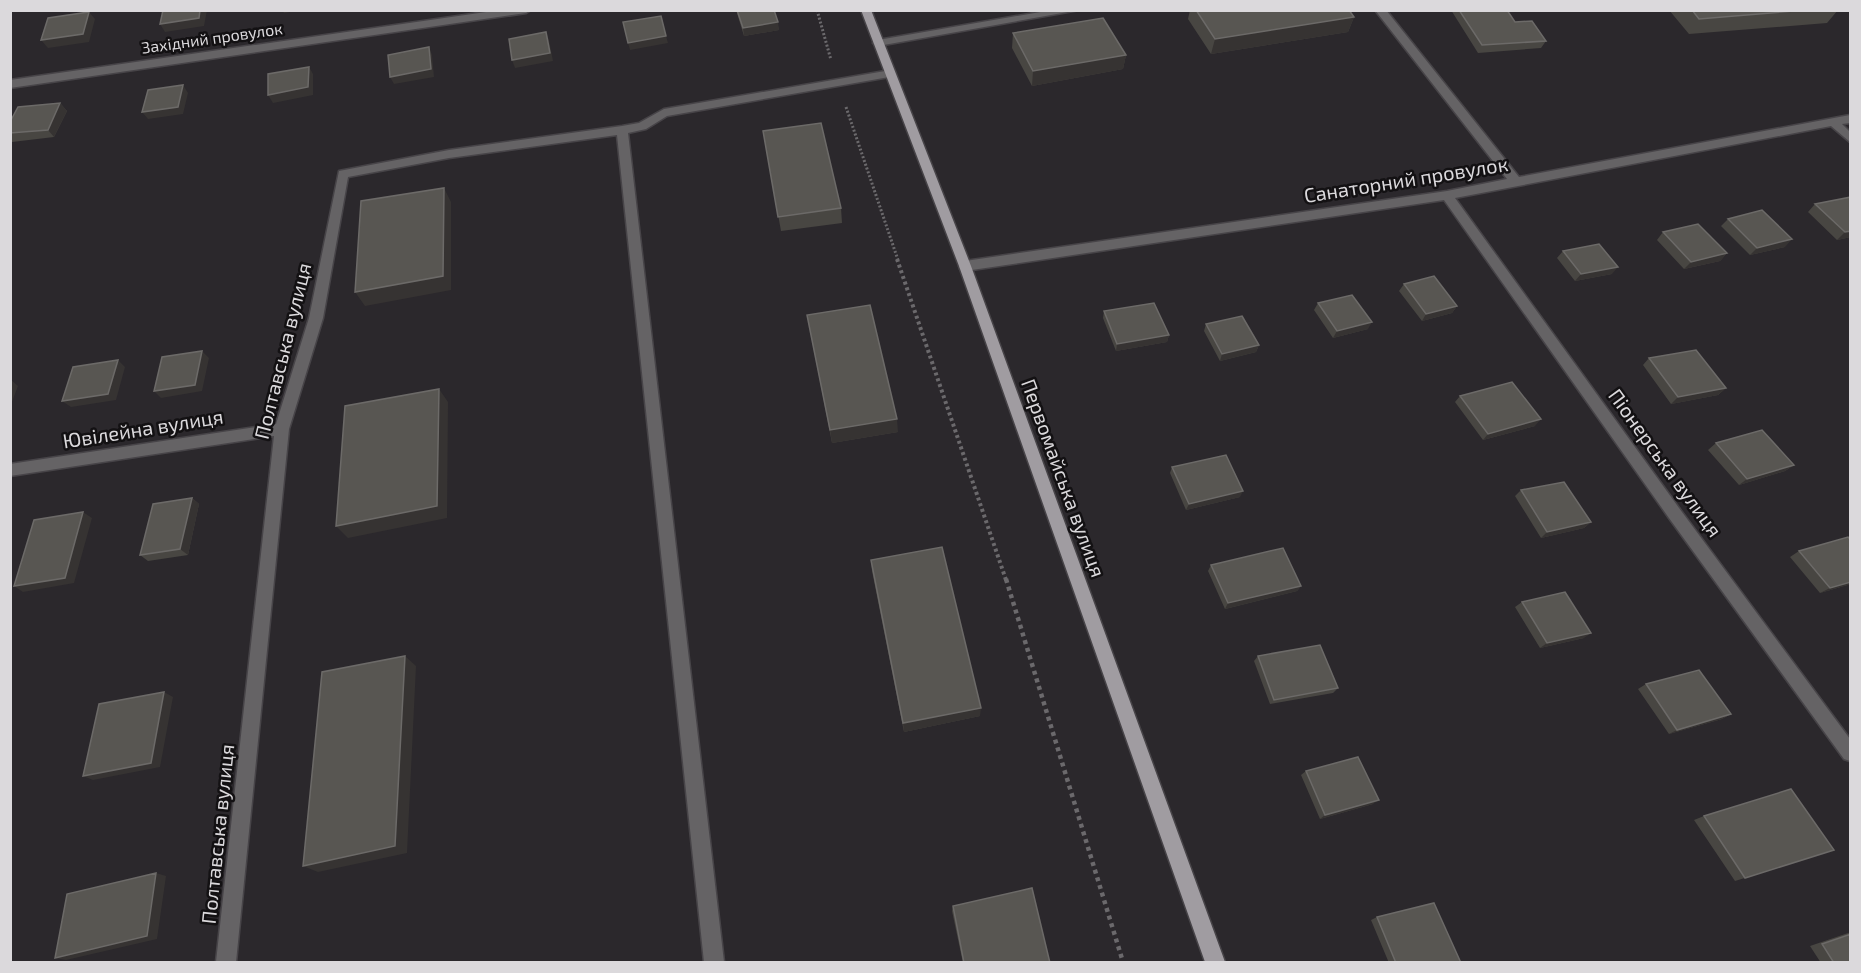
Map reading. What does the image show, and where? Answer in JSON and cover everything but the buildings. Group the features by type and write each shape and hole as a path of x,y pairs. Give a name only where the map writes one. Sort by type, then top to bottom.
{"main road":[{"name":"Первомайська вулиця","path":"866,10 965,266 1215,963"}],"street":[{"name":"Західний провулок","path":"10,84 526,10"},
{"path":"878,43 1074,10"},
{"path":"1380,10 1516,182"},
{"path":"714,963 622,130 642,126 664,113 891,74"},
{"name":"Санаторний провулок","path":"965,266 1447,195 1851,118"},
{"path":"1833,122 1851,138"},
{"name":"Полтавська вулиця","path":"226,963 282,429 316,318 343,174 449,154 622,130"},
{"name":"Піонерська вулиця","path":"1447,195 1674,513 1851,753"},
{"name":"Ювілейна вулиця","path":"10,470 282,429"}],"path":[{"path":"817,10 838,83 1018,615 1123,963"}]}
